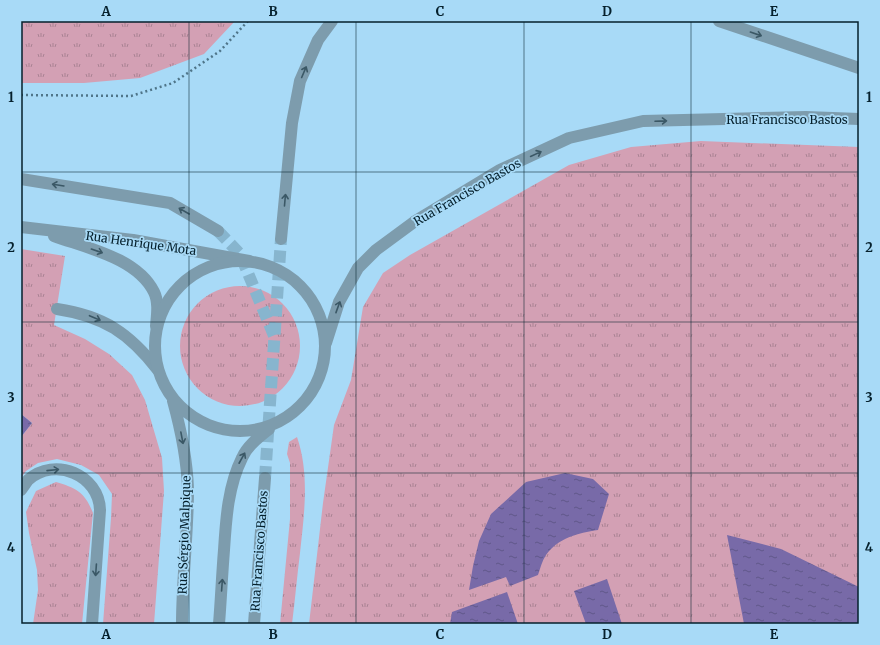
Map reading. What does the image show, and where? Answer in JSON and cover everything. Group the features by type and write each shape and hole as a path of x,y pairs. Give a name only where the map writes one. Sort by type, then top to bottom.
{"street":[{"path":"281,239 292,123 300,81 318,40 332,21"},
{"path":"719,21 859,68"},
{"name":"Rua Francisco Bastos","path":"326,343 340,302 358,268 376,250 414,222 500,170 569,138 643,121 806,116 859,119"},
{"path":"21,179 170,203 218,231"},
{"name":"Rua Henrique Mota","path":"21,227 133,240 249,261"},
{"name":"Rua Henrique Mota","path":"34,229 108,255 125,264 144,278 155,293 158,306 154,348 158,370"},
{"path":"156,326 164,305 170,296 178,287 195,273 216,264 238,260 260,263 281,271 299,284 310,297 322,321 326,343 323,366 315,387 302,405 256,439 242,456 234,478 226,526 219,624"},
{"path":"57,310 89,316 104,322 125,335 143,351 158,370 173,400 189,415 209,426 220,429 242,431 264,428 275,424"},
{"name":"Rua Sérgio Malpique","path":"173,400 184,446 188,488 182,591 182,624"},
{"path":"21,490 28,480 46,471 61,470 76,474 91,484 95,491 99,500 100,510 92,624"},
{"name":"Rua Francisco Bastos","path":"254,624 265,478"},
{"path":"177,624 182,591"}],"path":[{"path":"21,95 131,96 172,83 220,51 248,21"}],"green space":[{"path":"21,21 235,21 204,54 140,78 84,83 21,83"},
{"path":"701,141 859,147 859,624 309,624 334,425 351,380 363,307 383,273 410,255 569,165 631,147"},
{"path":"21,249 65,256 54,325 85,339 109,354 132,375 145,400 162,458 164,491 154,624 103,624 112,494 99,475 81,465 57,459 38,463 26,471 21,478 21,437 32,423 21,414"},
{"path":"240,286 252,287 263,291 273,296 282,304 290,313 295,323 299,334 299,358 295,369 290,379 282,388 273,396 263,401 252,405 240,406 228,405 217,401 207,396 198,388 190,379 185,369 181,358 180,346 181,334 185,323 190,313 198,304 207,296 217,291 228,287"},
{"path":"297,437 304,466 305,480 303,524 292,624 280,624 290,519 290,463 287,454 289,442"},
{"path":"56,482 69,486 79,492 87,500 93,513 82,624 33,624 38,590 37,570 26,512 36,491"}],"water":[{"path":"21,414 32,423 21,437"},
{"path":"565,473 593,479 609,494 598,530 569,537 556,544 546,555 538,575 510,586 506,577 469,590 479,541 491,514 526,482"},
{"path":"727,535 781,549 859,587 859,624 744,624"},
{"path":"607,579 622,624 586,624 574,591"},
{"path":"507,592 518,624 450,624 452,612"}],"tunnel":[{"path":"218,231 240,254 275,338"},
{"path":"265,478 281,239"}]}
